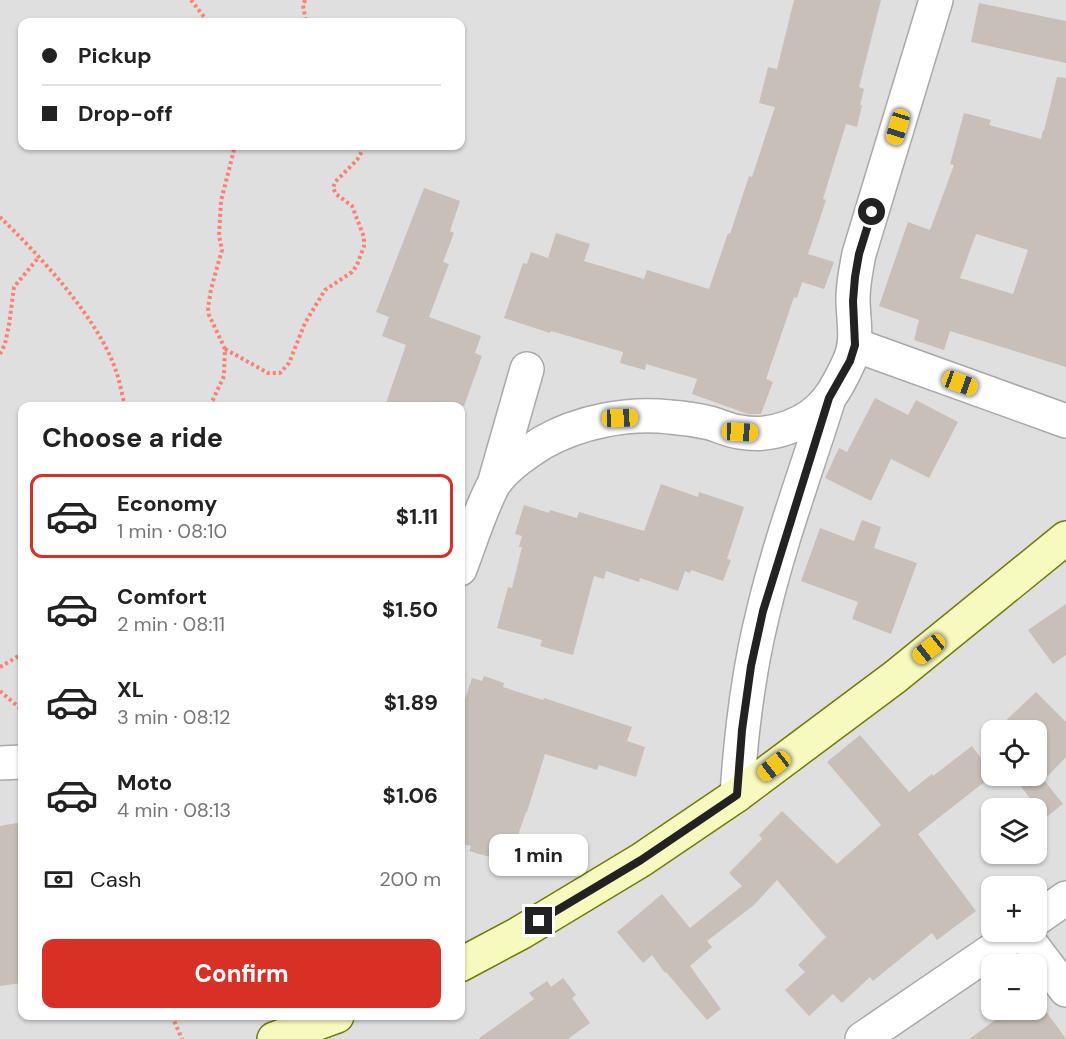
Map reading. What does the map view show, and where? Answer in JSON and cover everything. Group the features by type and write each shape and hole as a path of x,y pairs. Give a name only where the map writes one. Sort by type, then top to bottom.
{"street":[{"path":"737,795 742,730 751,666 763,611 829,398 850,361 855,345 853,301 859,254 936,0"},
{"path":"855,345 1066,421"},
{"path":"465,557 495,483 527,369"},
{"path":"495,483 523,454 554,436 582,427 620,418 667,417 707,422 740,432 761,434 798,424 813,414 829,398"},
{"path":"465,962 520,933 641,860 737,795 895,676 1066,538"},
{"path":"0,763 18,762"},
{"path":"1047,911 1066,898"},
{"path":"862,1039 1005,942"},
{"path":"1028,942 1066,990"},
{"path":"274,1039 322,1020"}],"path":[{"path":"191,0 205,18"},
{"path":"305,0 303,5 305,18"},
{"path":"212,402 224,376 225,350 208,308 222,250 219,236 220,201 234,150"},
{"path":"225,350 268,372 280,373 289,363 305,323 325,290 352,272 357,265 364,246 364,237 352,206 336,194 333,188 335,182 357,160 362,150"},
{"path":"0,217 39,257 100,336 116,370 123,402"},
{"path":"0,354 5,344 9,325 14,287 39,257"},
{"path":"0,667 18,656"},
{"path":"0,691 18,707"},
{"path":"174,1020 182,1039"}],"shaded area":[{"path":"0,0 1066,0 1066,1039 0,1039"}],"building":[{"path":"794,0 881,0 859,87 864,89 857,127 846,124 823,199 826,200 808,254 834,262 824,289 802,282 797,298 794,297 766,379 773,382 761,414 748,414 692,394 697,379 646,364 645,370 620,363 623,352 504,318 523,263 527,264 531,252 548,258 556,233 590,244 584,261 644,279 647,270 709,289 749,176 752,177 775,107 759,103 768,67 777,69"},
{"path":"979,3 1066,21 1066,63 971,42"},
{"path":"1057,77 1066,78 1066,367 950,331 944,350 914,340 919,320 879,306 908,222 930,230 954,165 950,164 964,113 991,120 989,125 1041,139","holes":["976,234 1028,250 1013,294 960,278"]},
{"path":"424,188 460,201 450,231 454,233 443,262 449,264 429,317 481,336 475,353 482,356 465,403 386,402 406,345 382,336 389,317 376,312"},
{"path":"875,398 908,415 916,400 958,422 929,478 891,459 871,501 825,478 839,448 847,452"},
{"path":"661,484 698,497 699,492 744,507 727,559 731,560 723,581 691,570 690,573 685,571 678,591 640,578 639,582 606,571 604,579 594,576 573,655 540,646 542,640 497,628 508,587 512,588 522,547 519,547 522,536 515,534 524,505 549,513 550,510 577,518 579,512 644,531"},
{"path":"862,520 881,527 874,548 917,563 891,634 852,619 858,602 801,581 820,528 854,541"},
{"path":"1066,604 1066,655 1053,664 1028,630"},
{"path":"484,676 504,683 503,687 632,727 627,741 645,747 636,777 599,765 597,770 545,754 511,855 492,848 490,857 469,851 471,846 465,844 465,699 472,678 482,681"},
{"path":"1036,692 1066,722 1066,757 1047,777 1047,720 1007,720"},
{"path":"860,735 909,792 972,746 981,758 981,785 918,834 976,911 937,940 932,933 873,981 870,977 842,1003 833,994 809,1016 785,990 805,972 798,965 826,937 777,880 754,905 707,941 712,947 690,966 721,1009 707,1020 652,955 643,963 617,932 662,894 690,928 742,886 729,873 762,839 759,835 782,811 837,864 881,825 827,762"},
{"path":"1047,784 1063,804 1047,816 1047,798 1030,798 1021,786 1047,786"},
{"path":"18,823 18,984 0,986 0,826"},
{"path":"563,978 576,995 572,998 590,1023 568,1039 478,1039 534,999 529,993 547,981 551,987"},
{"path":"1047,1013 1066,1039 969,1039 995,1020 1047,1020"}],"route":[{"path":"539,921 641,860 737,795 742,730 751,666 763,611 829,398 850,361 855,345 853,301 855,277 859,254 872,212"}]}
